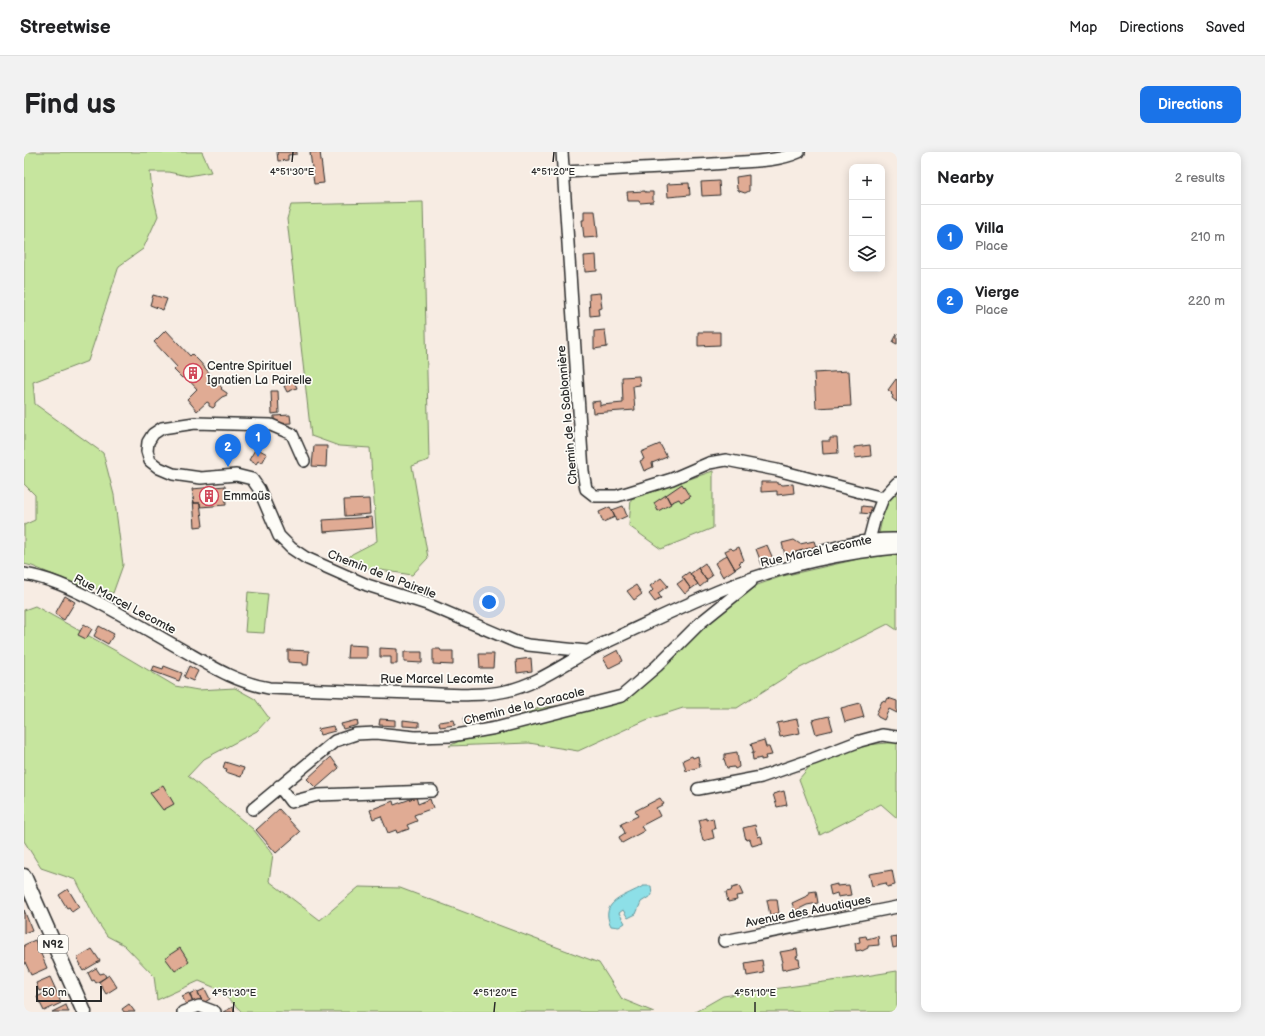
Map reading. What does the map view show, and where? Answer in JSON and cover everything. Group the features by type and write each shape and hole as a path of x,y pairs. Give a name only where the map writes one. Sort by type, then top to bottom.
{"main road":[{"name":"N92","path":"24,876 84,1012"}],"street":[{"name":"Chemin de la Sablonnière","path":"562,152 583,471 586,489 595,496 617,496 672,479 709,463 726,460 777,470 883,498"},
{"path":"564,172 690,166 774,159 790,156 799,152"},
{"name":"Chemin de la Pairelle","path":"304,461 292,434 271,425 195,423 162,428 153,434 148,442 147,451 150,461 166,471 201,478 236,475 252,479 259,489 279,536 291,548 306,558 331,570 367,585 427,604 516,642 528,645 588,651"},
{"path":"869,540 874,521 883,498 897,483"},
{"path":"758,577 779,565 828,549 869,540 897,539"},
{"name":"Rue Marcel Lecomte","path":"24,574 60,584 117,612 237,680 252,685 269,688 382,692 455,694 490,693 507,691 523,685 555,670 588,651 737,583 794,566 830,558 897,548"},
{"name":"Chemin de la Caracole","path":"253,809 335,741 356,734 376,733 415,737 451,736 496,728 622,696 657,666 700,623 758,577"},
{"path":"698,790 761,777 860,741 882,735 897,737"},
{"path":"279,786 291,802 318,795 432,790"},
{"name":"Avenue des Aduatiques","path":"724,941 897,907"},
{"path":"183,1012 199,1006 215,1012"}],"green space":[{"path":"24,152 202,152 211,172 188,176 168,172 150,172 152,191 158,216 143,249 119,266 88,361 33,382 35,404 103,453 114,495 123,565 113,593 73,583 24,564 24,525 35,520 35,495 24,484"},
{"path":"423,202 429,460 412,466 428,558 412,575 343,564 352,554 377,541 370,448 339,446 311,436 287,219 291,205"},
{"path":"713,471 713,528 661,549 629,526 631,499"},
{"path":"897,489 897,537 878,538 885,505"},
{"path":"890,552 897,554 897,630 888,624 798,669 737,708 683,708 646,720 578,751 529,743 449,746 478,732 539,708 571,704 615,694 746,589 783,576"},
{"path":"248,592 268,594 264,633 245,632"},
{"path":"35,606 175,686 198,690 235,688 255,699 269,718 257,731 204,759 188,776 253,829 273,854 269,881 320,920 359,887 400,888 599,963 622,999 654,1012 242,1012 218,989 199,981 157,1000 154,976 124,945 107,936 97,921 76,880 41,868 24,841 24,610"},
{"path":"897,742 897,818 881,804 820,835 799,779 810,766 857,746"},
{"path":"897,971 897,1012 695,1012 723,996"}],"water":[{"path":"643,886 651,886 652,895 641,902 636,914 628,918 623,910 619,913 625,923 619,927 611,926 608,918 608,911 611,905 622,896"}],"building":[{"path":"277,152 297,152 297,154 288,155 288,160 278,161"},
{"path":"310,152 320,152 324,183 314,184"},
{"path":"749,175 749,191 745,193 739,191 737,189 736,177"},
{"path":"719,181 720,195 702,196 701,182"},
{"path":"689,183 690,195 668,197 667,184"},
{"path":"627,192 653,192 653,202 640,203 639,201 628,201"},
{"path":"584,211 595,211 598,237 584,238 582,220 584,220"},
{"path":"596,255 597,271 585,272 584,256"},
{"path":"600,293 602,308 598,309 599,315 590,316 589,294"},
{"path":"153,295 167,299 163,310 150,305"},
{"name":"Centre Spirituel Ignatien La Pairelle","path":"166,330 190,356 192,354 200,362 222,388 221,389 227,393 227,395 215,403 213,408 209,406 209,403 207,402 197,411 187,399 197,389 185,376 182,378 174,370 177,367 154,342"},
{"path":"605,330 607,347 594,349 594,331"},
{"path":"698,332 720,332 720,345 698,346"},
{"path":"897,334 897,344 893,342"},
{"path":"849,371 851,406 816,408 814,373"},
{"path":"639,376 640,385 633,386 635,410 593,413 592,402 600,401 600,406 623,403 622,377"},
{"path":"896,379 897,402 892,398 892,393 888,390"},
{"path":"294,381 297,388 287,392 284,386"},
{"path":"271,391 278,391 279,413 272,414"},
{"path":"290,415 291,423 274,424 274,416"},
{"path":"830,438 837,438 838,453 823,454 822,441 830,441"},
{"path":"660,444 667,457 652,463 653,467 644,471 640,461 644,459 641,452"},
{"path":"870,445 871,456 855,458 854,447"},
{"path":"314,446 327,446 326,467 312,466"},
{"path":"256,448 267,454 262,463 258,461 256,464 249,460"},
{"path":"761,482 777,482 777,484 783,485 793,484 794,493 777,495 777,491 761,492"},
{"path":"682,484 690,497 681,502 679,499 670,503 666,495"},
{"name":"Emmaüs","path":"225,486 226,505 200,507 200,503 194,503 192,489"},
{"path":"666,495 671,504 658,511 654,503"},
{"path":"193,498 194,503 200,503 203,526 195,527"},
{"path":"369,499 370,514 345,516 344,500"},
{"path":"623,506 627,516 616,521 612,510"},
{"path":"862,506 871,507 871,514 861,513"},
{"path":"610,507 615,517 603,522 599,512"},
{"path":"372,517 373,528 324,532 323,520"},
{"path":"794,540 800,544 814,541 816,547 785,555 782,543"},
{"path":"767,545 774,561 762,565 756,549"},
{"path":"739,547 744,560 739,563 741,565 735,569 725,551 731,548 733,550"},
{"path":"727,555 735,569 723,577 715,563"},
{"path":"705,563 712,576 706,580 698,568"},
{"path":"698,568 707,581 700,587 690,574"},
{"path":"689,572 698,584 691,589 682,577"},
{"path":"661,578 668,586 658,593 661,598 655,602 649,594 653,590 650,586"},
{"path":"684,579 691,589 685,594 677,584"},
{"path":"636,585 642,594 634,600 627,591"},
{"path":"65,596 75,602 64,620 55,614"},
{"path":"84,624 92,629 86,639 78,635"},
{"path":"99,626 114,634 108,644 94,636"},
{"path":"348,645 367,646 367,658 347,658"},
{"path":"380,648 397,649 397,664 391,664 391,657 380,657"},
{"path":"433,649 453,651 453,665 433,664"},
{"path":"288,650 309,651 308,665 303,665 303,663 288,662"},
{"path":"618,650 623,661 609,668 603,658"},
{"path":"404,652 422,652 422,663 404,662"},
{"path":"479,654 494,654 493,668 480,668"},
{"path":"531,658 532,671 517,673 516,660"},
{"path":"154,666 163,669 164,666 182,673 179,681 152,671"},
{"path":"189,666 198,671 193,681 184,677"},
{"path":"888,698 897,701 897,713 889,709 884,720 876,714 882,701 886,702"},
{"path":"860,703 864,717 845,722 841,708"},
{"path":"479,716 479,722 464,724 463,718"},
{"path":"829,716 833,730 816,734 812,720"},
{"path":"380,719 395,720 395,726 379,725"},
{"path":"797,719 800,733 780,737 777,723"},
{"path":"357,720 358,725 343,729 341,724"},
{"path":"403,720 419,722 419,727 403,726"},
{"path":"454,720 455,725 440,727 439,722"},
{"path":"333,726 335,731 320,735 318,729"},
{"path":"764,740 766,747 769,747 772,755 765,756 766,759 761,760 761,758 753,760 752,753 754,753 751,744"},
{"path":"737,752 739,767 735,769 734,767 727,768 724,759 725,754"},
{"path":"692,756 693,758 698,756 700,767 686,771 683,760"},
{"path":"331,757 339,768 316,788 307,779"},
{"path":"225,762 244,768 241,777 226,772 227,769 223,768"},
{"path":"163,785 174,804 163,810 150,793"},
{"path":"784,791 787,805 777,807 773,794"},
{"path":"416,797 418,804 430,799 433,808 414,815 417,821 407,825 409,829 397,833 396,830 388,833 381,816 373,819 370,810 393,801 394,805"},
{"path":"660,798 664,804 656,808 660,816 641,826 644,831 622,843 619,837 625,833 621,824 638,816 635,811"},
{"path":"279,809 300,832 276,853 256,830"},
{"path":"706,818 706,820 713,818 715,829 712,829 714,838 703,841 699,820"},
{"path":"755,825 758,837 761,836 763,843 752,846 750,839 746,840 743,828"},
{"path":"892,870 895,885 887,887 886,883 872,886 869,874"},
{"path":"837,884 837,886 849,885 851,895 838,897 837,893 831,895 829,886"},
{"path":"739,886 743,895 736,896 737,900 728,902 726,892"},
{"path":"68,889 79,907 72,912 69,907 67,908 59,895"},
{"path":"816,891 818,903 807,905 795,911 792,903 809,895 809,892"},
{"path":"777,899 779,913 770,915 767,900"},
{"path":"24,910 32,930 24,933"},
{"path":"866,936 867,939 878,936 879,945 868,946 868,948 862,951 856,951 855,943 860,942 859,937"},
{"path":"897,936 897,947 893,948 891,937"},
{"path":"35,940 47,968 31,975 24,960 24,945"},
{"path":"180,948 189,962 175,971 166,959"},
{"path":"92,949 100,961 83,971 77,958"},
{"path":"797,949 798,956 796,957 799,959 800,966 782,970 781,963 783,962 780,952"},
{"path":"762,960 764,973 747,976 745,963"},
{"path":"96,968 100,974 104,973 106,977 96,983 94,980 92,981 88,973"},
{"path":"109,975 117,987 106,994 99,982"},
{"path":"50,977 55,988 43,993 42,990 39,991 36,983"},
{"path":"55,988 61,1003 44,1011 37,997"},
{"path":"205,989 210,999 203,1003 198,992"},
{"path":"197,991 202,1001 193,1003 190,994"},
{"path":"189,993 193,1003 187,1007 182,996"},
{"path":"129,1004 135,1012 124,1012 122,1009"},
{"path":"66,1005 69,1012 52,1012"},
{"path":"233,1007 235,1012 223,1012"}],"place":[{"name":"Centre Spirituel Ignatien La Pairelle","path":"193,373"},
{"name":"Villa","path":"258,457"},
{"name":"Vierge","path":"228,467"},
{"name":"Emmaüs","path":"209,496"}]}
